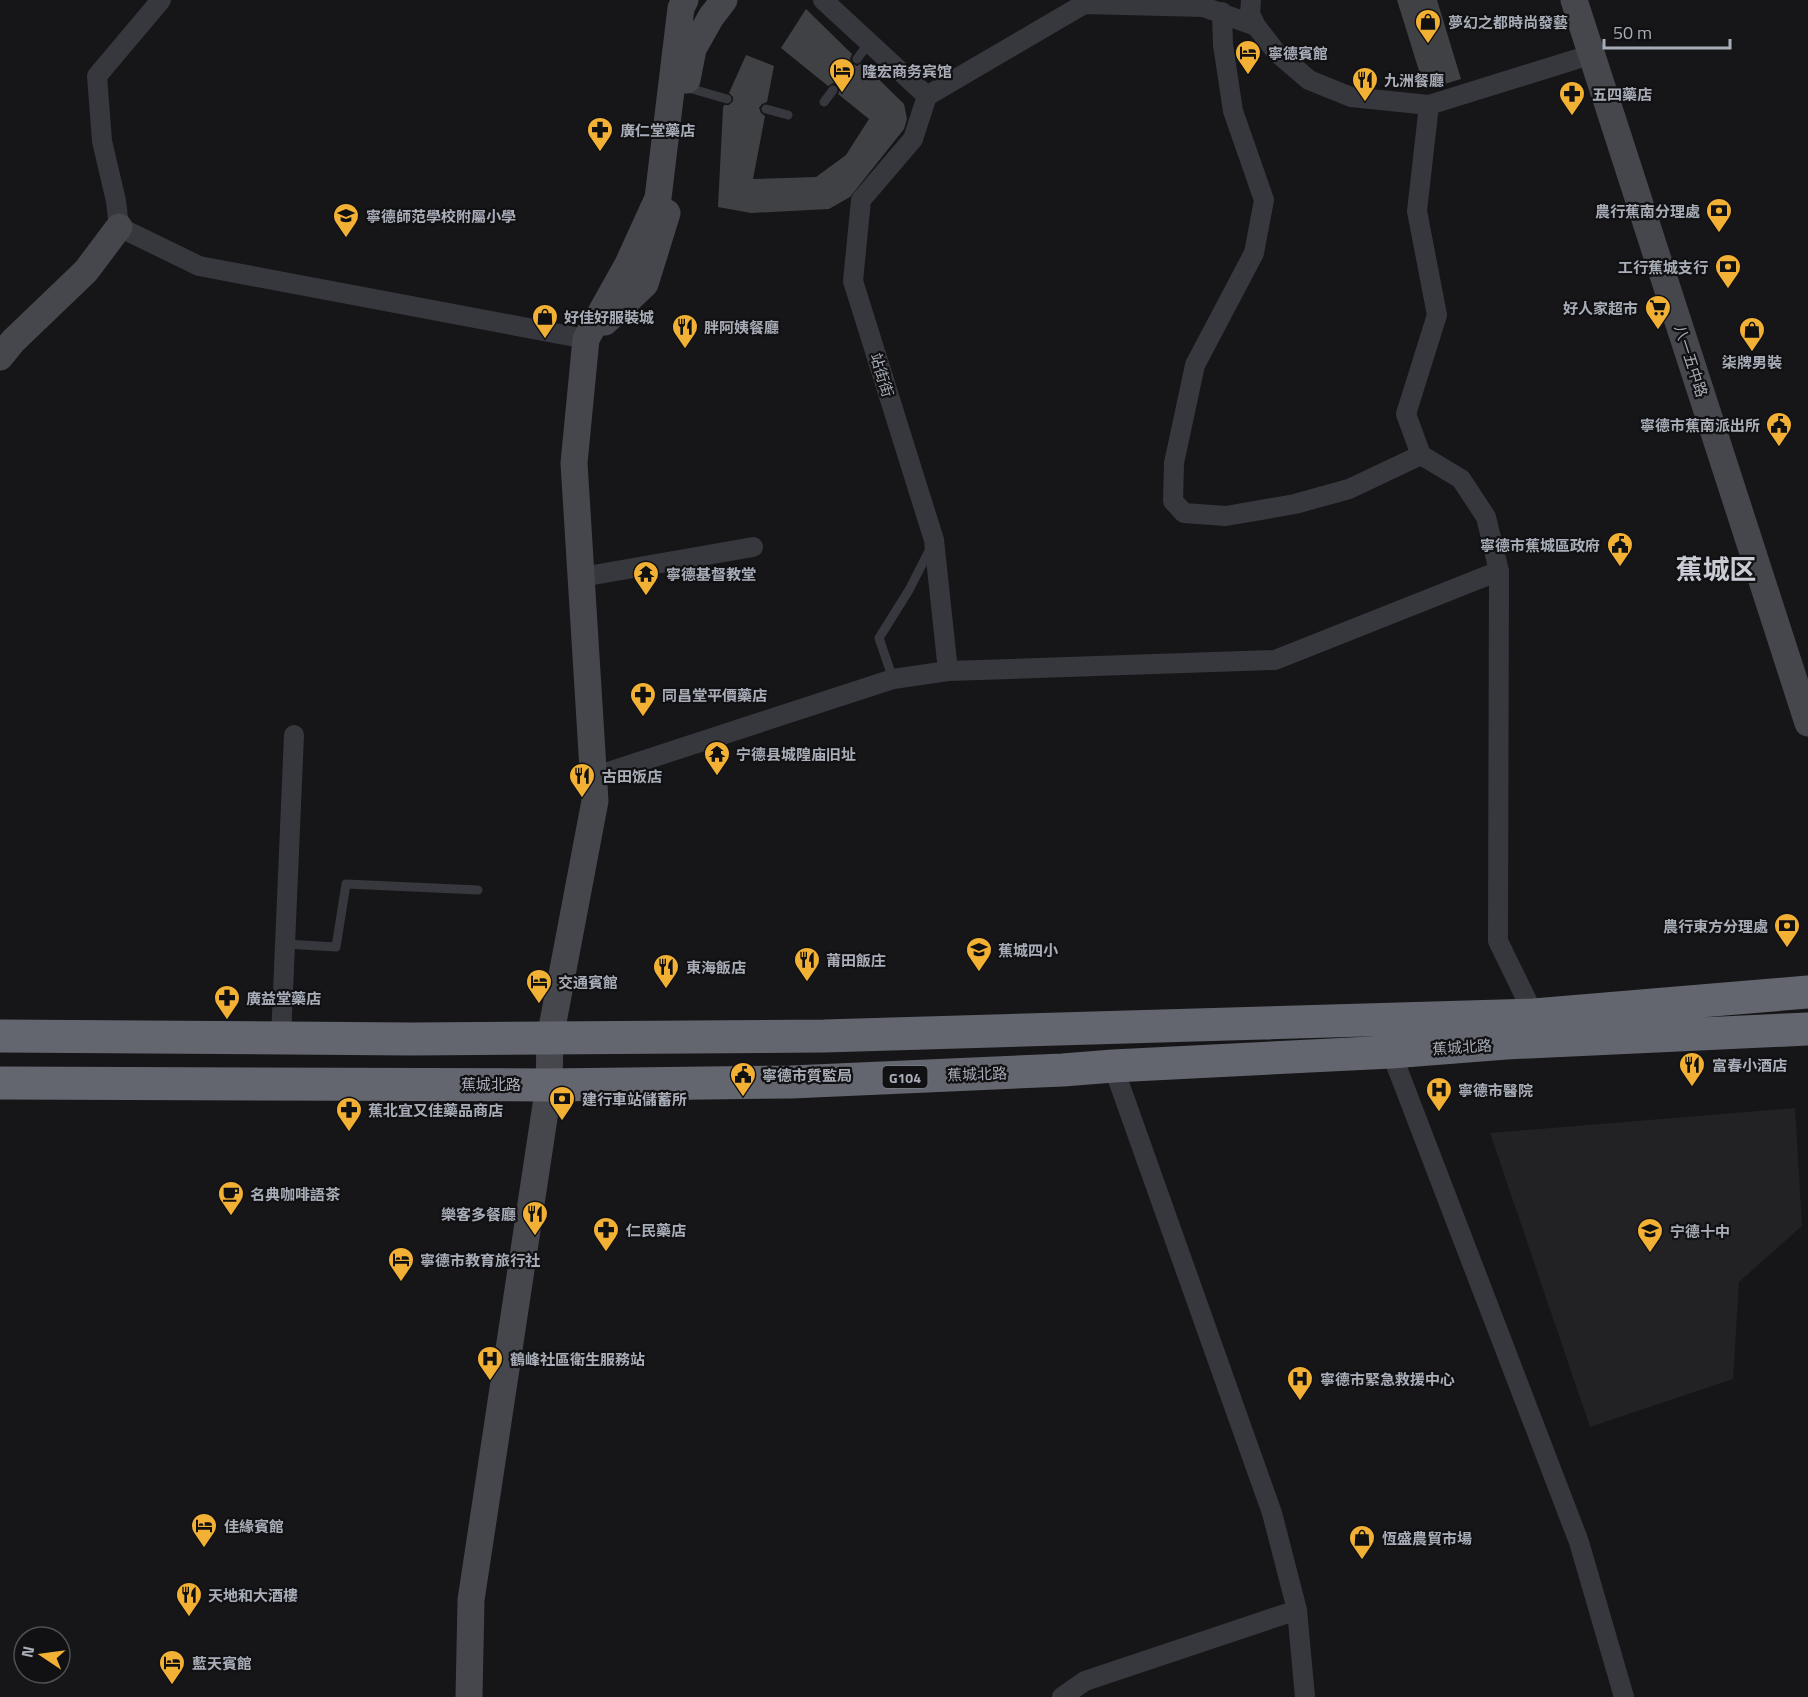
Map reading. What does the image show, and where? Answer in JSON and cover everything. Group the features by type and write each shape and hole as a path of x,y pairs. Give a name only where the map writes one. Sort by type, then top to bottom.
{"highway":[{"name":"蕉城北路","path":"0,1036 550,1038 824,1036 1534,1015 1808,992"},
{"name":"蕉城北路","path":"0,1083 791,1082 1051,1071 1808,1029"}],"street":[{"path":"0,357 13,341 86,271 119,227 116,201 102,141 97,76 161,0"},
{"path":"469,1697 471,1600 549,1084 550,1038 595,801 574,463 586,339 628,264 658,198 681,9 685,0"},
{"path":"586,339 645,284 672,197 685,87 693,50 711,17 724,0"},
{"path":"822,0 863,51 927,96 1084,2 1204,7 1256,26"},
{"path":"1251,0 1250,14 1256,26 1276,52 1309,80 1351,97 1429,105 1593,54"},
{"name":"八一五中路","path":"1574,0 1808,723"},
{"path":"1222,12 1223,45 1233,111 1264,200 1254,253 1195,364 1174,464 1173,501 1184,513 1226,516 1295,504 1348,489 1421,455"},
{"name":"站街街","path":"927,96 913,139 861,200 853,281 934,540 948,671"},
{"path":"1429,105 1417,211 1437,315 1406,414 1421,455 1461,479 1486,517 1499,571 1498,941 1534,1015"},
{"path":"119,227 200,267 586,339"},
{"path":"582,577 753,547"},
{"path":"593,777 893,679 948,671 1275,660 1499,571"},
{"path":"281,1038 294,735"},
{"path":"1391,1052 1579,1542 1624,1697"},
{"path":"1113,1066 1272,1514 1297,1610 1305,1697"},
{"path":"1062,1697 1085,1681 1297,1610"}],"lane":[{"path":"685,87 727,99"},
{"path":"824,102 833,90"},
{"path":"766,109 788,115"},
{"path":"893,679 879,638 909,590 934,540"},
{"path":"285,944 336,947 346,884 478,890"}],"shaded area":[{"name":"宁德十中","path":"1795,1108 1802,1226 1739,1282 1733,1379 1590,1427 1490,1133"}],"building":[{"path":"1397,0 1437,0 1461,79 1425,90"},
{"path":"806,9 852,54 850,59 853,64 857,66 862,63 904,104 907,119 904,129 850,197 829,209 751,213 718,207 723,108 724,105 729,105 733,101 729,93 746,55 774,66 767,102 759,108 765,116 753,179 816,177 846,155 869,119 838,94 840,90 837,85 833,83 828,86 781,48"}],"place":[{"name":"夢幻之都時尚發藝","path":"1428,45"},
{"name":"寧德賓館","path":"1248,76"},
{"name":"隆宏商务宾馆","path":"842,94"},
{"name":"九洲餐廳","path":"1365,103"},
{"name":"五四藥店","path":"1572,117"},
{"name":"廣仁堂藥店","path":"600,153"},
{"name":"農行蕉南分理處","path":"1719,234"},
{"name":"寧德師范學校附屬小學","path":"346,239"},
{"name":"工行蕉城支行","path":"1728,290"},
{"name":"好人家超市","path":"1658,331"},
{"name":"好佳好服裝城","path":"545,340"},
{"name":"胖阿姨餐廳","path":"685,350"},
{"name":"柒牌男裝","path":"1752,353"},
{"name":"寧德市蕉南派出所","path":"1779,448"},
{"name":"寧德市蕉城區政府","path":"1620,568"},
{"name":"寧德基督教堂","path":"646,597"},
{"name":"同昌堂平價藥店","path":"643,718"},
{"name":"宁德县城隍庙旧址","path":"717,777"},
{"name":"古田饭店","path":"582,799"},
{"name":"農行東方分理處","path":"1787,949"},
{"name":"蕉城四小","path":"979,973"},
{"name":"莆田飯庄","path":"807,983"},
{"name":"東海飯店","path":"666,990"},
{"name":"交通賓館","path":"539,1005"},
{"name":"廣益堂藥店","path":"227,1021"},
{"name":"富春小酒店","path":"1692,1088"},
{"name":"寧德市質監局","path":"743,1098"},
{"name":"寧德市醫院","path":"1439,1113"},
{"name":"建行車站儲蓄所","path":"562,1122"},
{"name":"蕉北宜又佳藥品商店","path":"349,1133"},
{"name":"名典咖啡語茶","path":"231,1217"},
{"name":"樂客多餐廳","path":"535,1237"},
{"name":"仁民藥店","path":"606,1253"},
{"name":"宁德十中","path":"1650,1254"},
{"name":"寧德市教育旅行社","path":"401,1283"},
{"name":"鶴峰社區衛生服務站","path":"490,1382"},
{"name":"寧德市緊急救援中心","path":"1300,1402"},
{"name":"佳緣賓館","path":"204,1549"},
{"name":"恆盛農貿市場","path":"1362,1561"},
{"name":"天地和大酒樓","path":"189,1618"},
{"name":"藍天賓館","path":"172,1686"}],"district":[{"name":"蕉城区","path":"1716,568"}]}
